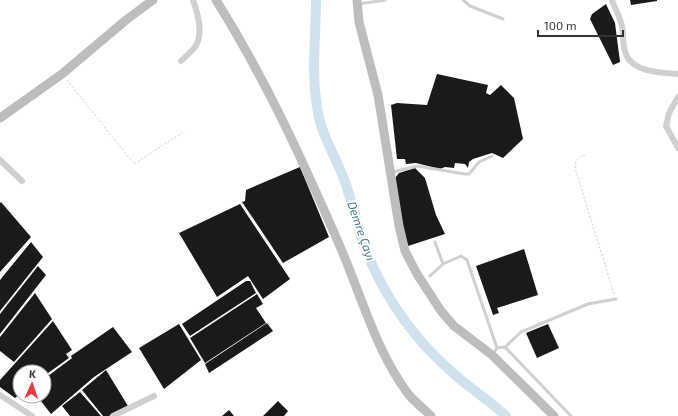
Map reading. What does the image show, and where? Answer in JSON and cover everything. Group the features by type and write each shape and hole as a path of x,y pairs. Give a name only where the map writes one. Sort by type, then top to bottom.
{"street":[{"path":"0,118 62,74 126,20 153,0"},
{"path":"181,61 195,47 198,39 199,26 193,0"},
{"path":"216,0 246,47 280,112 340,245 362,303 383,351 410,395 431,416"},
{"path":"612,0 622,26 624,51 628,59 637,67 653,71 678,74"},
{"path":"357,2 359,22 378,94 404,244 417,274 441,311 454,326 494,351 554,416"},
{"path":"678,97 669,113 666,126 678,148"},
{"path":"0,160 22,181"},
{"path":"0,395 32,416"},
{"path":"113,416 154,396"}],"lane":[{"path":"357,2 385,0"},
{"path":"463,0 470,6 503,19"},
{"path":"391,172 417,166 469,174 479,162 492,156"},
{"path":"435,242 443,264"},
{"path":"430,276 443,264 461,256 467,260 494,351 505,347 521,332 588,304 616,299"},
{"path":"505,347 571,416"}],"path":[{"path":"62,74 134,164 186,131"},
{"path":"585,155 578,157 575,168 616,299"}],"building":[{"path":"630,0 657,0 657,1 631,5"},
{"path":"606,4 615,23 620,62 613,65 590,19 592,14"},
{"path":"437,74 488,85 486,93 490,95 501,85 514,98 523,139 503,158 492,153 473,159 469,162 468,168 465,164 455,163 454,168 445,167 440,169 416,163 406,164 405,159 397,159 391,105 397,103 427,105"},
{"path":"300,167 329,237 283,263 242,202 245,201 246,190"},
{"path":"415,168 425,178 436,215 445,234 408,246 404,233 395,178 399,173"},
{"path":"1,202 31,237 0,272 0,203"},
{"path":"240,204 290,279 263,299 248,276 217,297 179,233"},
{"path":"31,242 43,257 0,311 0,280"},
{"path":"524,249 538,295 497,308 499,313 493,315 476,266"},
{"path":"38,266 46,275 0,334 0,314"},
{"path":"246,281 250,281 256,293 190,336 182,324"},
{"path":"35,293 52,319 14,362 0,351 0,337"},
{"path":"257,294 263,304 256,308 266,323 205,363 190,338"},
{"path":"53,321 72,350 66,354 69,358 52,370 52,364 14,364"},
{"path":"267,323 273,331 209,373 205,364"},
{"path":"179,324 201,360 164,389 139,348"},
{"path":"548,324 559,348 537,358 526,333"},
{"path":"113,327 132,352 94,377 51,414 43,404 52,404 52,373 72,358 71,356"},
{"path":"12,367 12,396 0,387 0,380"},
{"path":"106,370 128,406 109,416 103,416 82,390"},
{"path":"80,392 101,416 70,416 62,406"},
{"path":"278,401 288,411 284,416 263,416"},
{"path":"229,410 234,416 222,416"}],"waterway":[{"name":"Demre Çayı","path":"316,0 314,79 321,126 345,182 369,258 395,306 428,349 454,374 506,416"}]}
